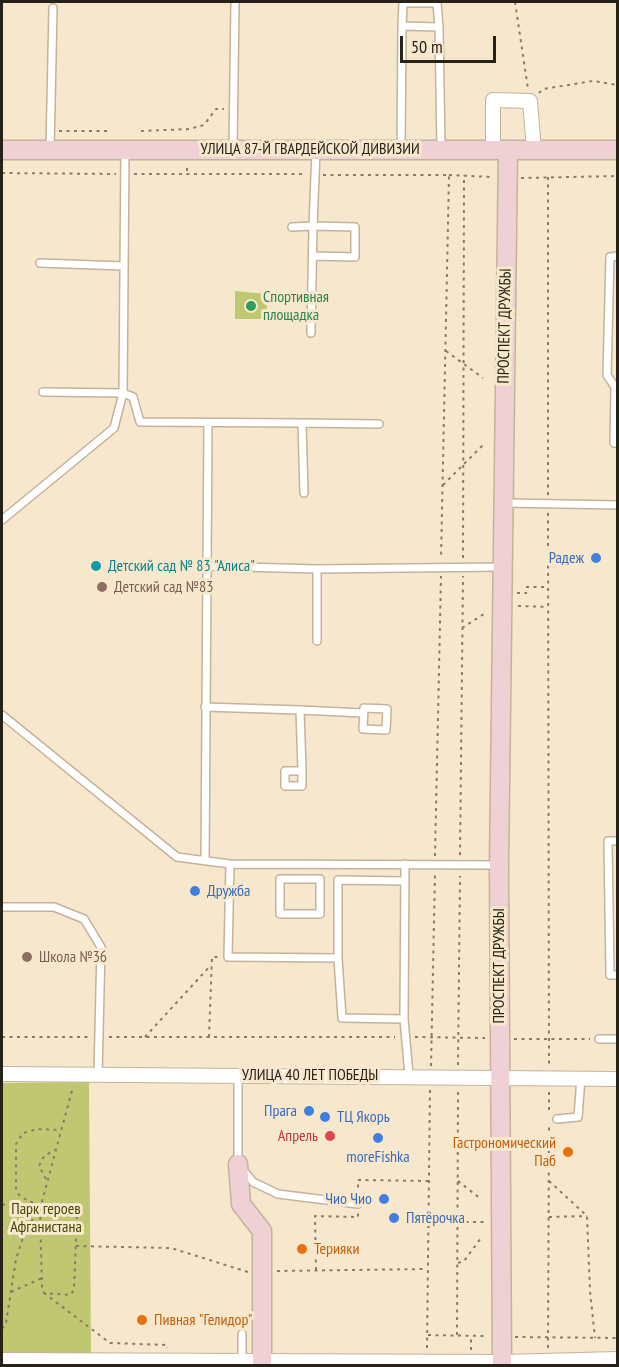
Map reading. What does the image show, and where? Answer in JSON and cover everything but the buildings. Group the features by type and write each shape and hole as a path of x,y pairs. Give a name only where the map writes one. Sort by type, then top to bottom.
{"street":[{"path":"500,150 493,100 530,101 534,150"},
{"name":"УЛИЦА 87-Й ГВАРДЕЙСКОЙ ДИВИЗИИ","path":"2,150 441,148 618,150"},
{"name":"ПРОСПЕКТ ДРУЖБЫ","path":"500,150 507,178 498,865 502,1364"},
{"name":"УЛИЦА 40 ЛЕТ ПОБЕДЫ","path":"2,1074 410,1075 618,1079"},
{"path":"238,1164 241,1204 262,1231 262,1362"},
{"path":"2,1360 297,1364 427,1361 447,1364 502,1364 548,1360 618,1359"}],"lane":[{"path":"233,149 235,2"},
{"path":"401,148 403,3 437,3 441,148"},
{"path":"50,150 53,8"},
{"path":"402,26 439,27"},
{"path":"2,519 114,428 123,393 125,149"},
{"path":"311,333 316,149"},
{"path":"292,227 355,227 355,257 313,256"},
{"path":"618,256 610,257 607,375 616,387 614,443 618,443"},
{"path":"40,263 124,266"},
{"path":"608,337 618,337"},
{"path":"43,392 123,393 133,397 141,422 379,424"},
{"path":"205,861 207,423"},
{"path":"302,423 304,493"},
{"path":"504,502 618,504"},
{"path":"206,566 317,569 502,567"},
{"path":"317,569 317,641"},
{"path":"205,707 363,713"},
{"path":"364,708 387,709 386,730 363,729 363,713 364,708"},
{"path":"300,710 302,771"},
{"path":"2,715 177,856 230,864 498,865"},
{"path":"618,841 608,841 610,975 618,975"},
{"path":"230,864 228,957 338,958"},
{"path":"313,878 314,864"},
{"path":"405,864 404,1019 410,1075"},
{"path":"313,878 320,879 320,914 280,914 280,879 313,878"},
{"path":"404,881 338,880 338,958 342,1018 404,1019"},
{"path":"2,907 54,907 84,919 101,947 98,1075"},
{"path":"599,1039 618,1039"},
{"path":"238,1075 238,1164 253,1182 278,1194 358,1204"},
{"path":"557,1119 578,1117 581,1078"},
{"path":"242,1334 242,1362"}],"path":[{"path":"515,2 530,101"},
{"path":"530,101 543,89 593,81 618,85"},
{"path":"141,131 189,129 204,125 216,109 232,109"},
{"path":"51,130 107,131"},
{"path":"187,168 187,174"},
{"path":"220,168 220,174"},
{"path":"2,173 464,175 507,178 618,176"},
{"path":"427,1361 430,1076 449,175"},
{"path":"457,1335 464,175"},
{"path":"548,177 548,1360"},
{"path":"446,351 483,378"},
{"path":"443,485 485,443"},
{"path":"526,587 548,587"},
{"path":"209,1037 212,957 228,957"},
{"path":"145,1037 211,965"},
{"path":"2,1036 599,1039"},
{"path":"2,1329 6,1323 16,1259 26,1229 40,1208 76,1075"},
{"path":"44,1293 73,1294 77,1212 40,1208 21,1197 16,1191 16,1144 23,1132 38,1129 61,1130"},
{"path":"47,1180 39,1166 44,1156 55,1150"},
{"path":"458,1181 481,1199"},
{"path":"549,1181 587,1216 590,1291 595,1338"},
{"path":"2,1204 35,1217"},
{"path":"40,1208 44,1293 110,1343 167,1345 167,1355"},
{"path":"549,1217 587,1216"},
{"path":"428,1222 481,1222"},
{"path":"458,1263 464,1261 481,1238"},
{"path":"11,1292 42,1278"},
{"path":"471,1335 471,1353"},
{"path":"548,1338 618,1338"}],"green space":[{"name":"Спортивная площадка","path":"235,291 267,294 267,319 235,319"},
{"name":"Парк героев Афганистана","path":"89,1082 91,1354 2,1353 2,1083"}],"place":[{"name":"Спортивная площадка","path":"251,306"},
{"name":"Радеж","path":"596,558"},
{"name":"Детский сад № 83 \"Алиса\"","path":"96,566"},
{"name":"Детский сад №83","path":"102,587"},
{"name":"Дружба","path":"195,891"},
{"name":"Школа №36","path":"27,957"},
{"name":"Прага","path":"309,1111"},
{"name":"ТЦ Якорь","path":"325,1117"},
{"name":"Апрель","path":"330,1136"},
{"name":"moreFishka","path":"378,1138"},
{"name":"Гастрономический Паб","path":"568,1152"},
{"name":"Чио Чио","path":"384,1199"},
{"name":"Пятёрочка","path":"394,1218"},
{"name":"Терияки","path":"302,1249"},
{"name":"Пивная \"Гелидор\"","path":"142,1320"}]}
